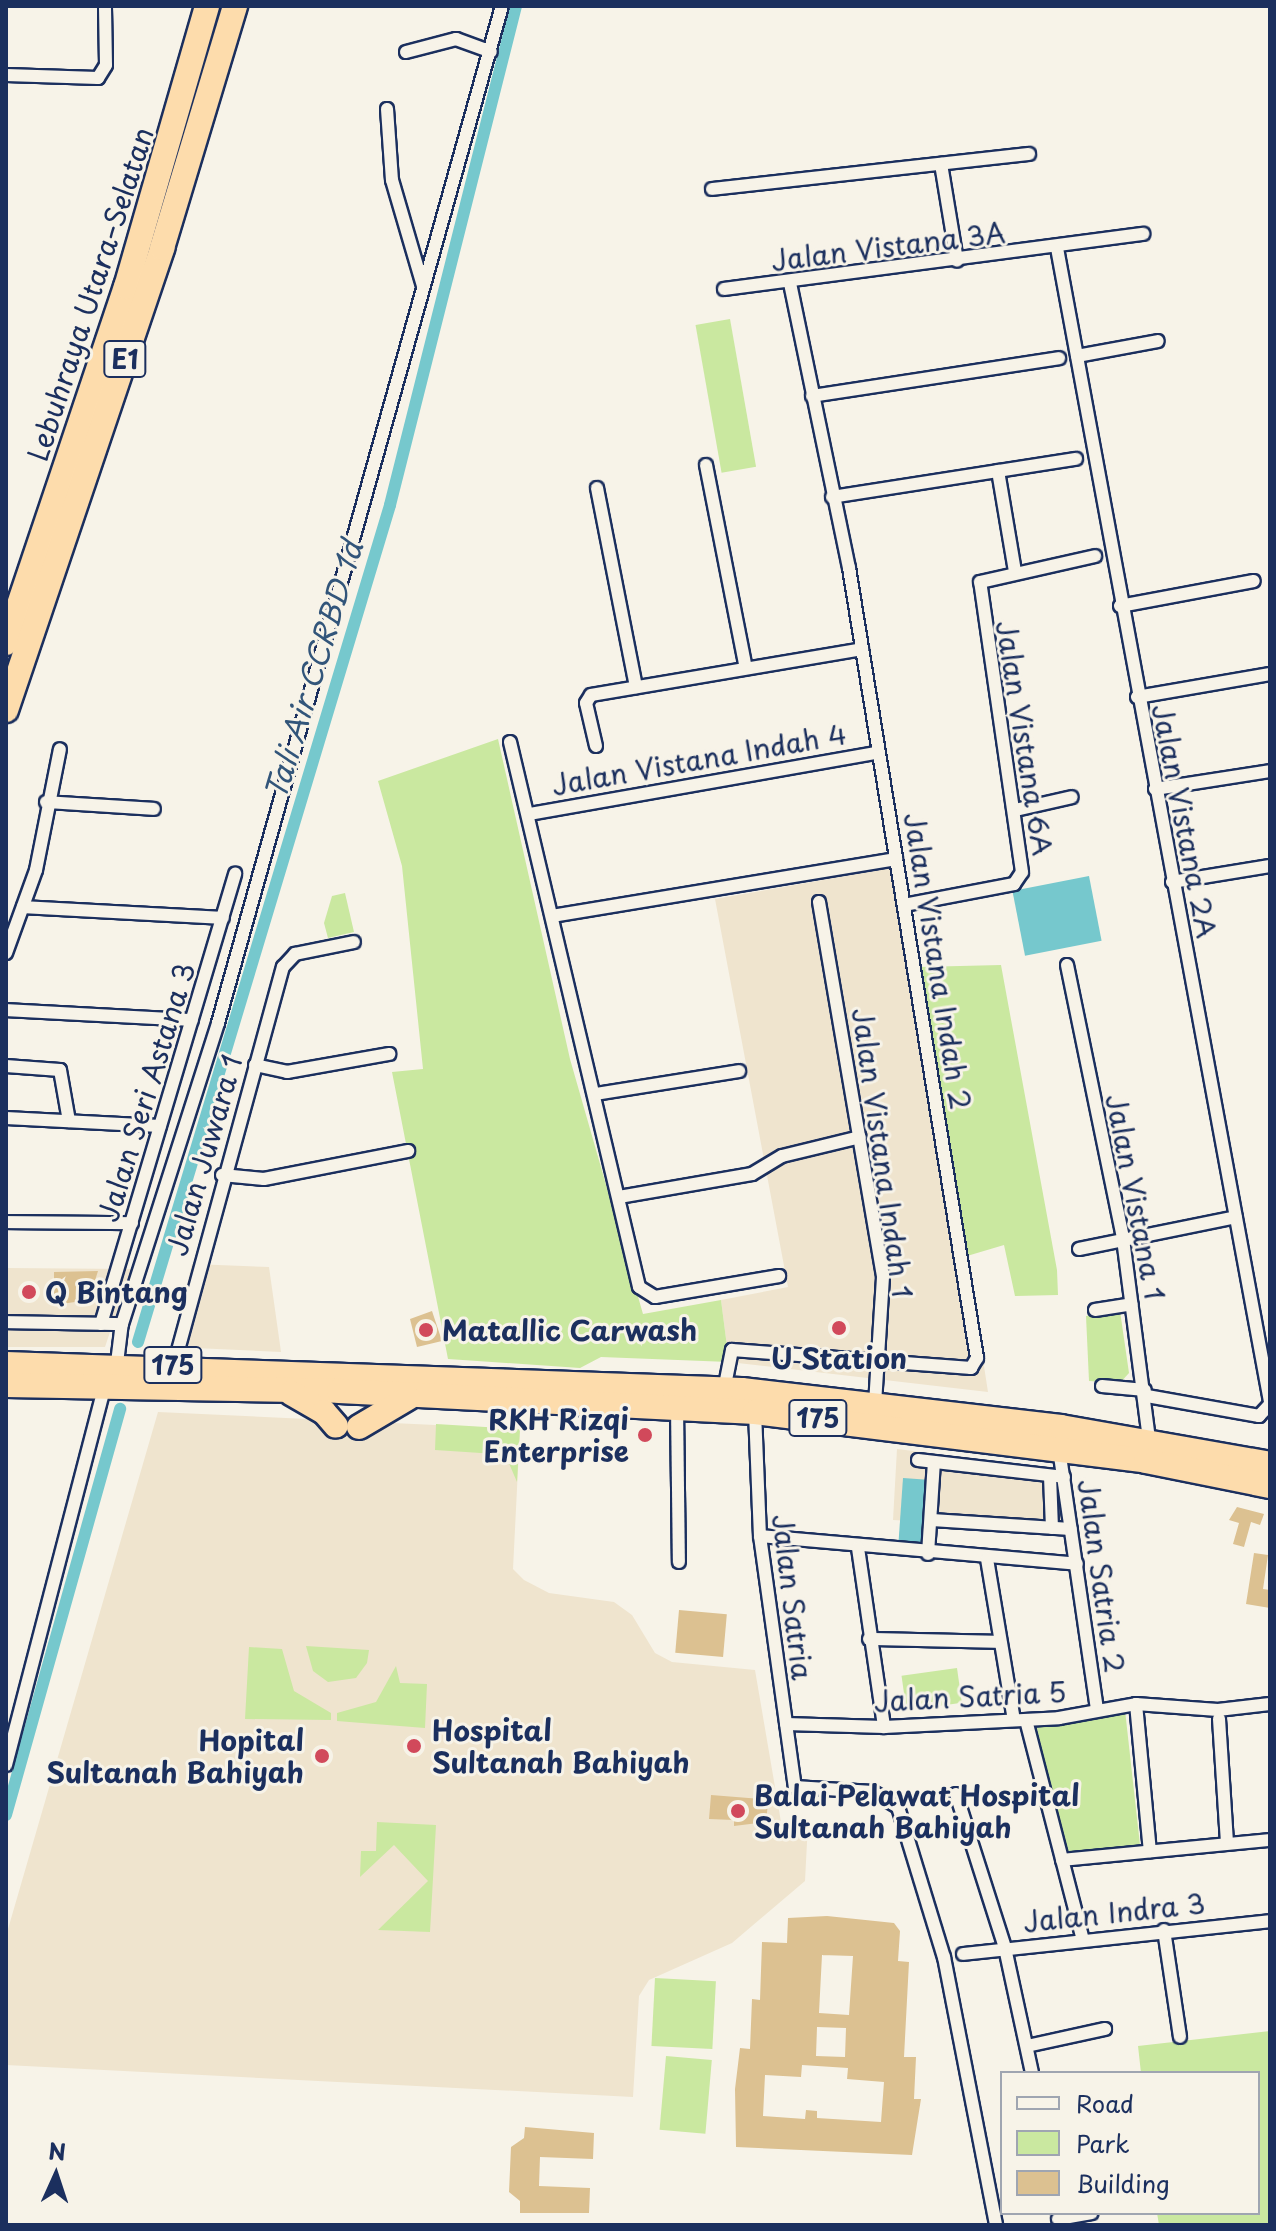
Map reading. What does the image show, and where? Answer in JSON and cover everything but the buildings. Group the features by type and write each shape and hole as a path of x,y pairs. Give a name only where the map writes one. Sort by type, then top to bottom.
{"highway":[{"name":"Lebuhraya Utara–Selatan","path":"6,643 126,287 207,6"},
{"name":"Lebuhraya Utara–Selatan","path":"6,710 162,248 235,6"},
{"name":"175","path":"6,1364 281,1389 350,1382 418,1395 755,1412 1059,1449 1270,1486"},
{"name":"175","path":"6,1385 174,1365 350,1382 724,1390 875,1403 1149,1439 1270,1464"},
{"path":"281,1389 311,1402 348,1426 418,1395"}],"street":[{"path":"6,75 98,78 106,65 105,6"},
{"path":"6,1765 122,1324 218,1023 502,6"},
{"path":"406,52 456,39 491,52"},
{"path":"387,109 392,180 423,286"},
{"path":"712,189 1029,154"},
{"path":"941,164 957,261"},
{"name":"Jalan Vistana 3A","path":"724,289 1057,248 1143,234"},
{"name":"Jalan Vistana 2A","path":"1057,248 1120,606 1270,1403 1259,1416 1146,1393"},
{"name":"Jalan Vistana Indah 2","path":"790,283 849,568 976,1363 971,1368 880,1360"},
{"path":"1077,356 1158,341"},
{"path":"812,396 1059,358"},
{"path":"832,497 1076,459"},
{"path":"706,465 746,668"},
{"path":"998,471 1015,571 1095,556"},
{"path":"597,488 636,687"},
{"name":"Jalan Vistana 6A","path":"904,905 1014,884 1024,860 980,582 1015,571"},
{"path":"1120,606 1254,581"},
{"path":"596,746 588,697 862,649"},
{"path":"1137,697 1270,674"},
{"path":"510,742 596,1094 639,1287 647,1295 779,1276"},
{"path":"6,953 23,907 60,749"},
{"name":"Jalan Vistana Indah 4","path":"529,814 879,752"},
{"path":"1155,789 1270,771"},
{"path":"1015,810 1072,797"},
{"path":"46,802 154,809"},
{"path":"552,916 896,859"},
{"path":"1172,882 1270,866"},
{"name":"Jalan Seri Astana 3","path":"101,1324 235,874"},
{"name":"Jalan Vistana Indah 1","path":"819,902 883,1277 875,1403"},
{"path":"23,907 223,918"},
{"name":"Jalan Juwara 1","path":"174,1365 222,1175 287,960 354,942"},
{"name":"Jalan Vistana 1","path":"1067,965 1123,1239 1146,1393 1149,1439"},
{"path":"6,1010 192,1020"},
{"path":"255,1065 293,1071 389,1054"},
{"path":"6,1066 60,1070 69,1121"},
{"path":"596,1094 739,1071"},
{"path":"6,1118 160,1126"},
{"path":"619,1197 752,1174 775,1160 860,1137"},
{"path":"222,1175 264,1179 408,1151"},
{"path":"1079,1249 1236,1217"},
{"path":"6,1222 132,1223"},
{"path":"1095,1310 1132,1304"},
{"path":"6,1322 122,1324"},
{"path":"724,1390 732,1350 880,1360"},
{"path":"1102,1386 1146,1393"},
{"path":"677,1407 679,1562"},
{"name":"Jalan Satria","path":"755,1412 760,1536 795,1787 873,1792 898,1807 944,1957 996,2225"},
{"name":"Jalan Satria 2","path":"1059,1449 1057,1476 1077,1564 1097,1710"},
{"path":"918,1460 1057,1476 1052,1528"},
{"path":"928,1554 934,1462"},
{"path":"932,1520 1071,1529"},
{"path":"760,1536 858,1548 1077,1564"},
{"path":"858,1548 884,1727"},
{"path":"987,1559 999,1642 1082,1937"},
{"path":"869,1639 999,1642"},
{"path":"1136,1704 1150,1851"},
{"name":"Jalan Satria 5","path":"786,1724 884,1727 1020,1720 1136,1704 1218,1710 1270,1704"},
{"path":"1219,1719 1227,1843"},
{"path":"956,1794 1005,1948 1032,2071"},
{"path":"1062,1860 1270,1840"},
{"name":"Jalan Indra 3","path":"963,1954 1082,1937 1270,1921"},
{"path":"1164,1930 1180,2037"},
{"path":"1027,2046 1105,2029"},
{"path":"1058,2219 1080,2215"}],"shaded area":[{"path":"903,866 988,1392 729,1362 721,1300 788,1287 715,899"},
{"path":"192,1264 269,1267 281,1352 172,1347"},
{"path":"6,1268 131,1269 105,1347 6,1347"},
{"name":"Hospital Sultanah Bahiyah","path":"158,1412 520,1429 513,1569 524,1580 549,1593 614,1602 632,1615 655,1653 672,1662 755,1670 781,1822 808,1823 805,1881 732,1943 649,1980 639,1996 633,2097 6,2065 6,1936"},
{"path":"897,1449 1067,1470 1073,1530 893,1520"}],"green space":[{"path":"730,319 756,467 722,473 696,325"},
{"path":"498,739 570,1059 643,1314 721,1300 729,1362 601,1357 580,1368 448,1359 392,1072 423,1069 402,866 378,781"},
{"path":"345,893 354,932 328,938 324,923 332,896"},
{"path":"1001,965 1057,1270 1058,1295 1015,1296 1004,1245 967,1256 919,967"},
{"path":"1120,1311 1129,1373 1120,1383 1089,1381 1086,1316"},
{"path":"436,1424 520,1429 517,1482 508,1461 496,1454 435,1450"},
{"path":"306,1646 369,1650 367,1663 356,1678 328,1682 313,1671"},
{"path":"249,1647 282,1649 294,1691 331,1713 331,1720 245,1719"},
{"path":"396,1666 400,1683 427,1684 425,1728 337,1721 337,1713 376,1702"},
{"path":"957,1668 962,1703 906,1710 902,1676"},
{"path":"1125,1710 1140,1845 1066,1855 1035,1720"},
{"path":"377,1822 436,1825 430,1932 378,1930 428,1881 394,1845 360,1877 361,1851 376,1851"},
{"path":"655,1978 716,1981 712,2049 651,2046"},
{"path":"1270,2031 1270,2225 1159,2225 1157,2215 1260,2215 1260,2071 1141,2071 1138,2046"},
{"path":"666,2056 712,2060 705,2134 660,2130"}],"water":[{"path":"1089,876 1102,941 1025,956 1012,891"},
{"path":"903,1478 931,1480 926,1547 898,1545"}],"waterway":[{"name":"Tali Air CCRBD 1d","path":"138,1342 390,505 516,6"},
{"name":"Tali Air CCRBD 1d","path":"6,1815 120,1409"}],"place":[{"name":"Q Bintang","path":"29,1292"},
{"name":"U Station","path":"839,1328"},
{"name":"Matallic Carwash","path":"426,1330"},
{"name":"RKH Rizqi Enterprise","path":"645,1435"},
{"name":"Hospital Sultanah Bahiyah","path":"414,1746"},
{"name":"Hopital Sultanah Bahiyah","path":"322,1756"},
{"name":"Balai Pelawat Hospital Sultanah Bahiyah","path":"738,1811"}]}
